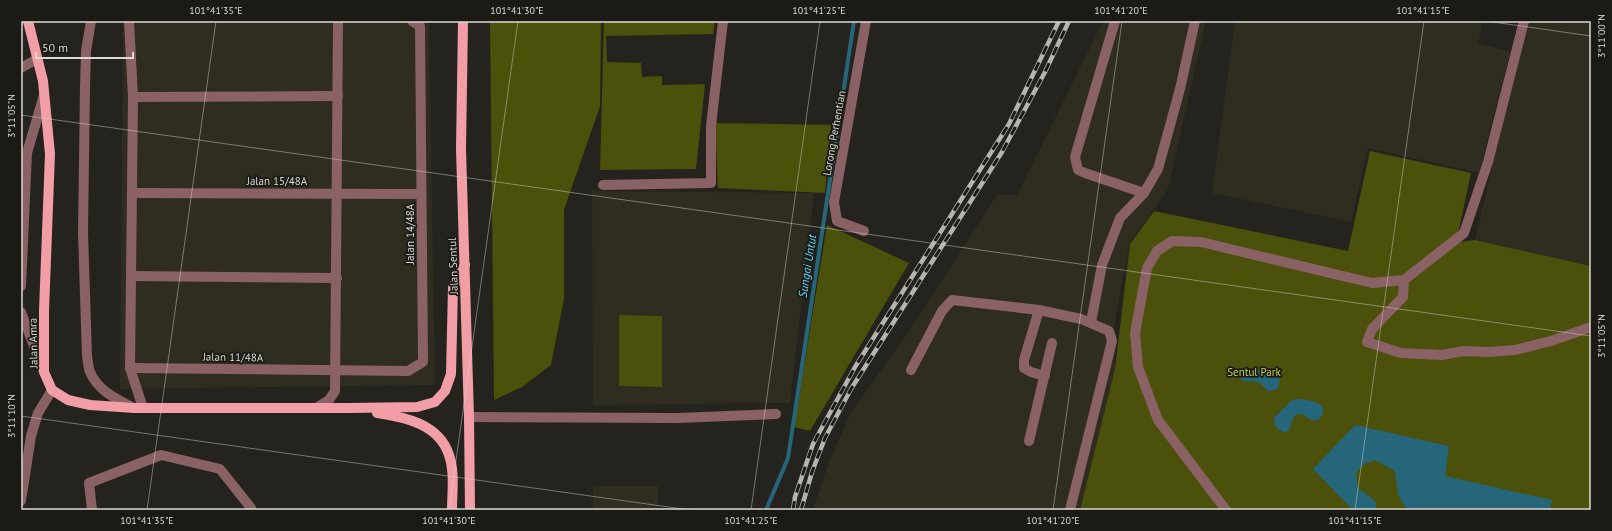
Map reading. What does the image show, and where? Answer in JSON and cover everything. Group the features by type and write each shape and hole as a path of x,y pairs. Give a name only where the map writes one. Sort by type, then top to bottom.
{"main road":[{"name":"Jalan Sentul","path":"463,21 462,149 470,510"},
{"name":"Jalan Amra","path":"30,24 43,81 50,154 44,311 44,372 52,390"},
{"path":"52,390 68,400 90,405 138,408 417,407 435,402 445,391 450,374 453,287 465,265"},
{"path":"349,408 408,419 424,424 435,433 443,443 449,455 452,466 452,510"}],"street":[{"path":"91,21 86,51 84,87 83,233 87,356 90,372 101,387 111,396 138,408"},
{"path":"130,21 133,97 130,368 138,408"},
{"path":"316,408 329,400 335,391 338,21"},
{"name":"Jalan 14/48A","path":"336,370 408,371 423,362 420,26 412,21"},
{"path":"603,185 711,183 711,126 723,21"},
{"name":"Lorong Perhentian","path":"864,230 837,221 834,202 866,21"},
{"path":"1115,21 1075,157 1078,170 1144,193"},
{"path":"1091,322 1102,265 1120,218 1144,193 1158,169 1180,89 1195,21"},
{"path":"1226,510 1158,420 1138,367 1135,333 1147,268 1157,251 1172,241 1201,242 1372,284 1404,280 1464,233 1488,162 1524,21"},
{"path":"21,68 37,59"},
{"path":"21,286 27,153 45,94"},
{"path":"133,97 338,96"},
{"name":"Jalan 15/48A","path":"132,193 421,194"},
{"path":"131,276 337,278"},
{"path":"1404,280 1403,297 1372,329 1367,342 1401,353 1442,355 1464,351 1489,352 1515,350 1551,341 1591,327"},
{"path":"911,370 942,311 952,300 1039,310 1091,322 1109,331 1112,341 1070,510"},
{"path":"1039,310 1024,360 1024,368 1031,372 1045,376"},
{"path":"21,312 44,372"},
{"path":"1029,440 1052,343"},
{"name":"Jalan 11/48A","path":"130,368 336,370"},
{"path":"21,501 31,436 38,413 52,390"},
{"path":"469,417 678,418 776,414"},
{"path":"92,510 90,483 161,455 220,469 251,508"}],"shaded area":[{"path":"123,21 429,21 435,385 120,389"},
{"path":"1103,21 1206,21 1168,189 1129,244 1114,327 1115,369 1080,510 813,510 829,462 851,412 908,333 997,195 1017,195"},
{"path":"1235,21 1483,21 1478,43 1510,52 1479,173 1368,148 1351,222 1212,193"},
{"path":"1526,21 1591,21 1591,266 1475,240"},
{"path":"592,191 814,193 790,403 593,405"},
{"path":"593,486 658,486 658,508 757,509 593,510"}],"green space":[{"path":"490,21 601,21 600,106 564,210 564,299 551,365 522,387 494,400"},
{"path":"604,21 715,21 713,34 606,36 607,62 641,63 642,77 662,76 662,85 705,84 696,169 600,170"},
{"path":"715,123 831,125 825,193 718,188"},
{"name":"Sentul Park","path":"1370,151 1471,173 1458,234 1459,242 1475,240 1591,266 1591,510 1080,510 1115,369 1130,244 1154,211 1348,251"},
{"path":"827,225 909,263 810,431 794,427"},
{"path":"619,315 662,316 662,387 619,386"}],"water":[{"path":"1247,368 1258,370 1267,369 1274,371 1279,378 1278,388 1268,391 1258,382 1241,380 1242,372"},
{"path":"1295,399 1308,400 1318,403 1323,408 1323,414 1316,420 1310,419 1302,414 1296,415 1290,429 1285,432 1281,431 1275,426 1274,418 1291,401"},
{"path":"1355,425 1449,446 1445,476 1552,500 1550,510 1407,510 1398,495 1395,471 1375,460 1364,464 1356,473 1358,488 1375,501 1377,510 1353,510 1313,469"}],"waterway":[{"name":"Sungai Untut","path":"766,510 788,458 854,21"}],"railway":[{"path":"793,510 795,497 813,444 855,367 1009,124 1059,21"},
{"path":"801,510 812,472 825,438 851,389 1002,152 1045,72 1069,21"}]}
